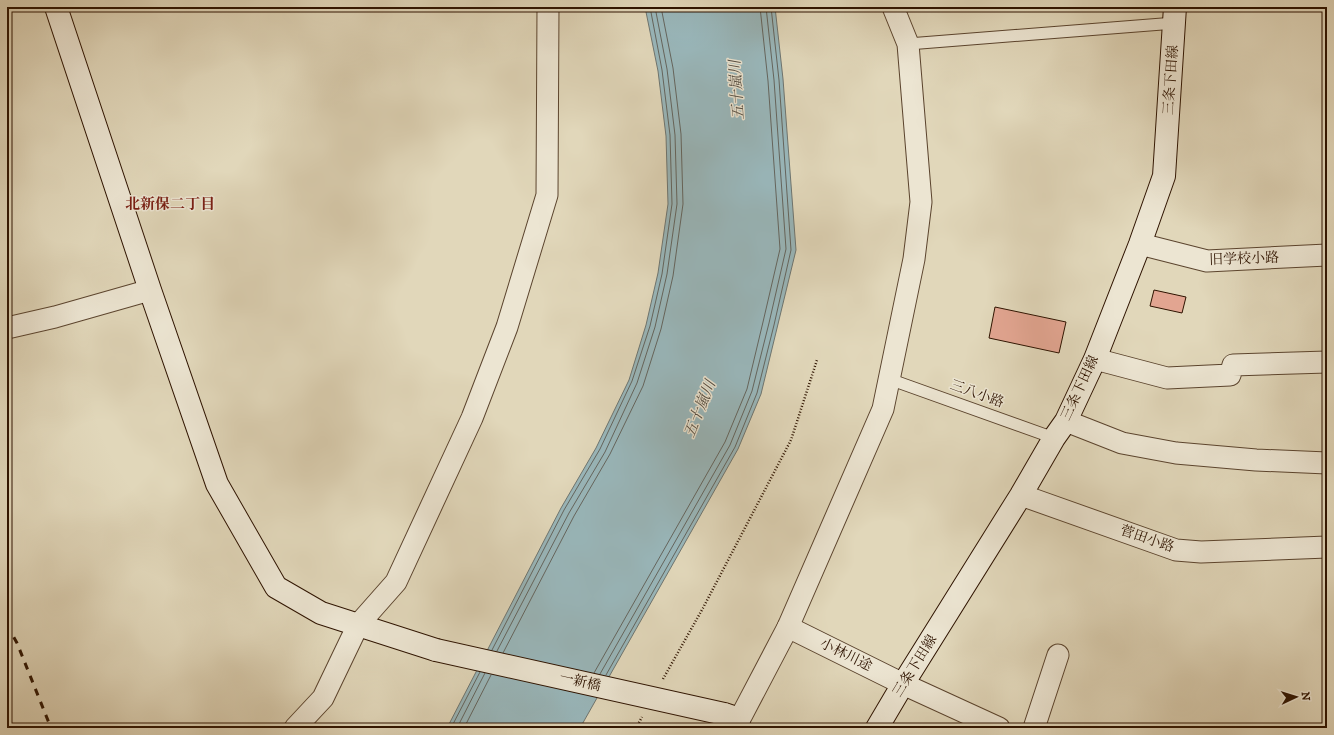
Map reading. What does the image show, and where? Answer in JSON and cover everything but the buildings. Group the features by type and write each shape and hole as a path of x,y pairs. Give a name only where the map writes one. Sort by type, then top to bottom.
{"street":[{"name":"一新橋","path":"56,7 150,290 217,484 276,587 321,613 436,650 733,720"},
{"path":"295,728 323,698 358,625 396,582 472,418 507,326 547,195 548,7"},
{"path":"733,720 788,627 883,410 914,259 921,202 908,44 893,7"},
{"name":"三条下田線","path":"877,728 1060,429 1095,359 1140,244 1164,176 1175,15"},
{"name":"旧学校小路","path":"1140,244 1207,261 1327,255"},
{"path":"7,328 55,317 150,290"},
{"path":"1095,359 1167,378 1230,375 1233,365 1327,362"},
{"path":"1060,429 1176,453 1256,460 1327,463"},
{"name":"菅田小路","path":"1021,495 1176,550 1201,552 1327,547"},
{"name":"小林川途","path":"788,627 903,684 999,728"},
{"path":"1034,728 1058,655"}],"lane":[{"path":"908,44 1175,15"},
{"name":"三八小路","path":"889,379 1060,429"}],"path":[{"path":"662,681 703,608 791,440 817,360"},
{"path":"636,728 644,715"}],"water":[{"name":"五十嵐川","path":"645,7 775,7 783,79 796,250 761,394 738,449 580,728 447,728 561,508 596,448 629,380 646,325 658,273 668,204 666,136 658,71"}],"railway":[{"path":"7,625 17,643 51,728"},
{"path":"7,724 9,728"}],"district":[{"name":"北新保二丁目","path":"170,204"}]}
